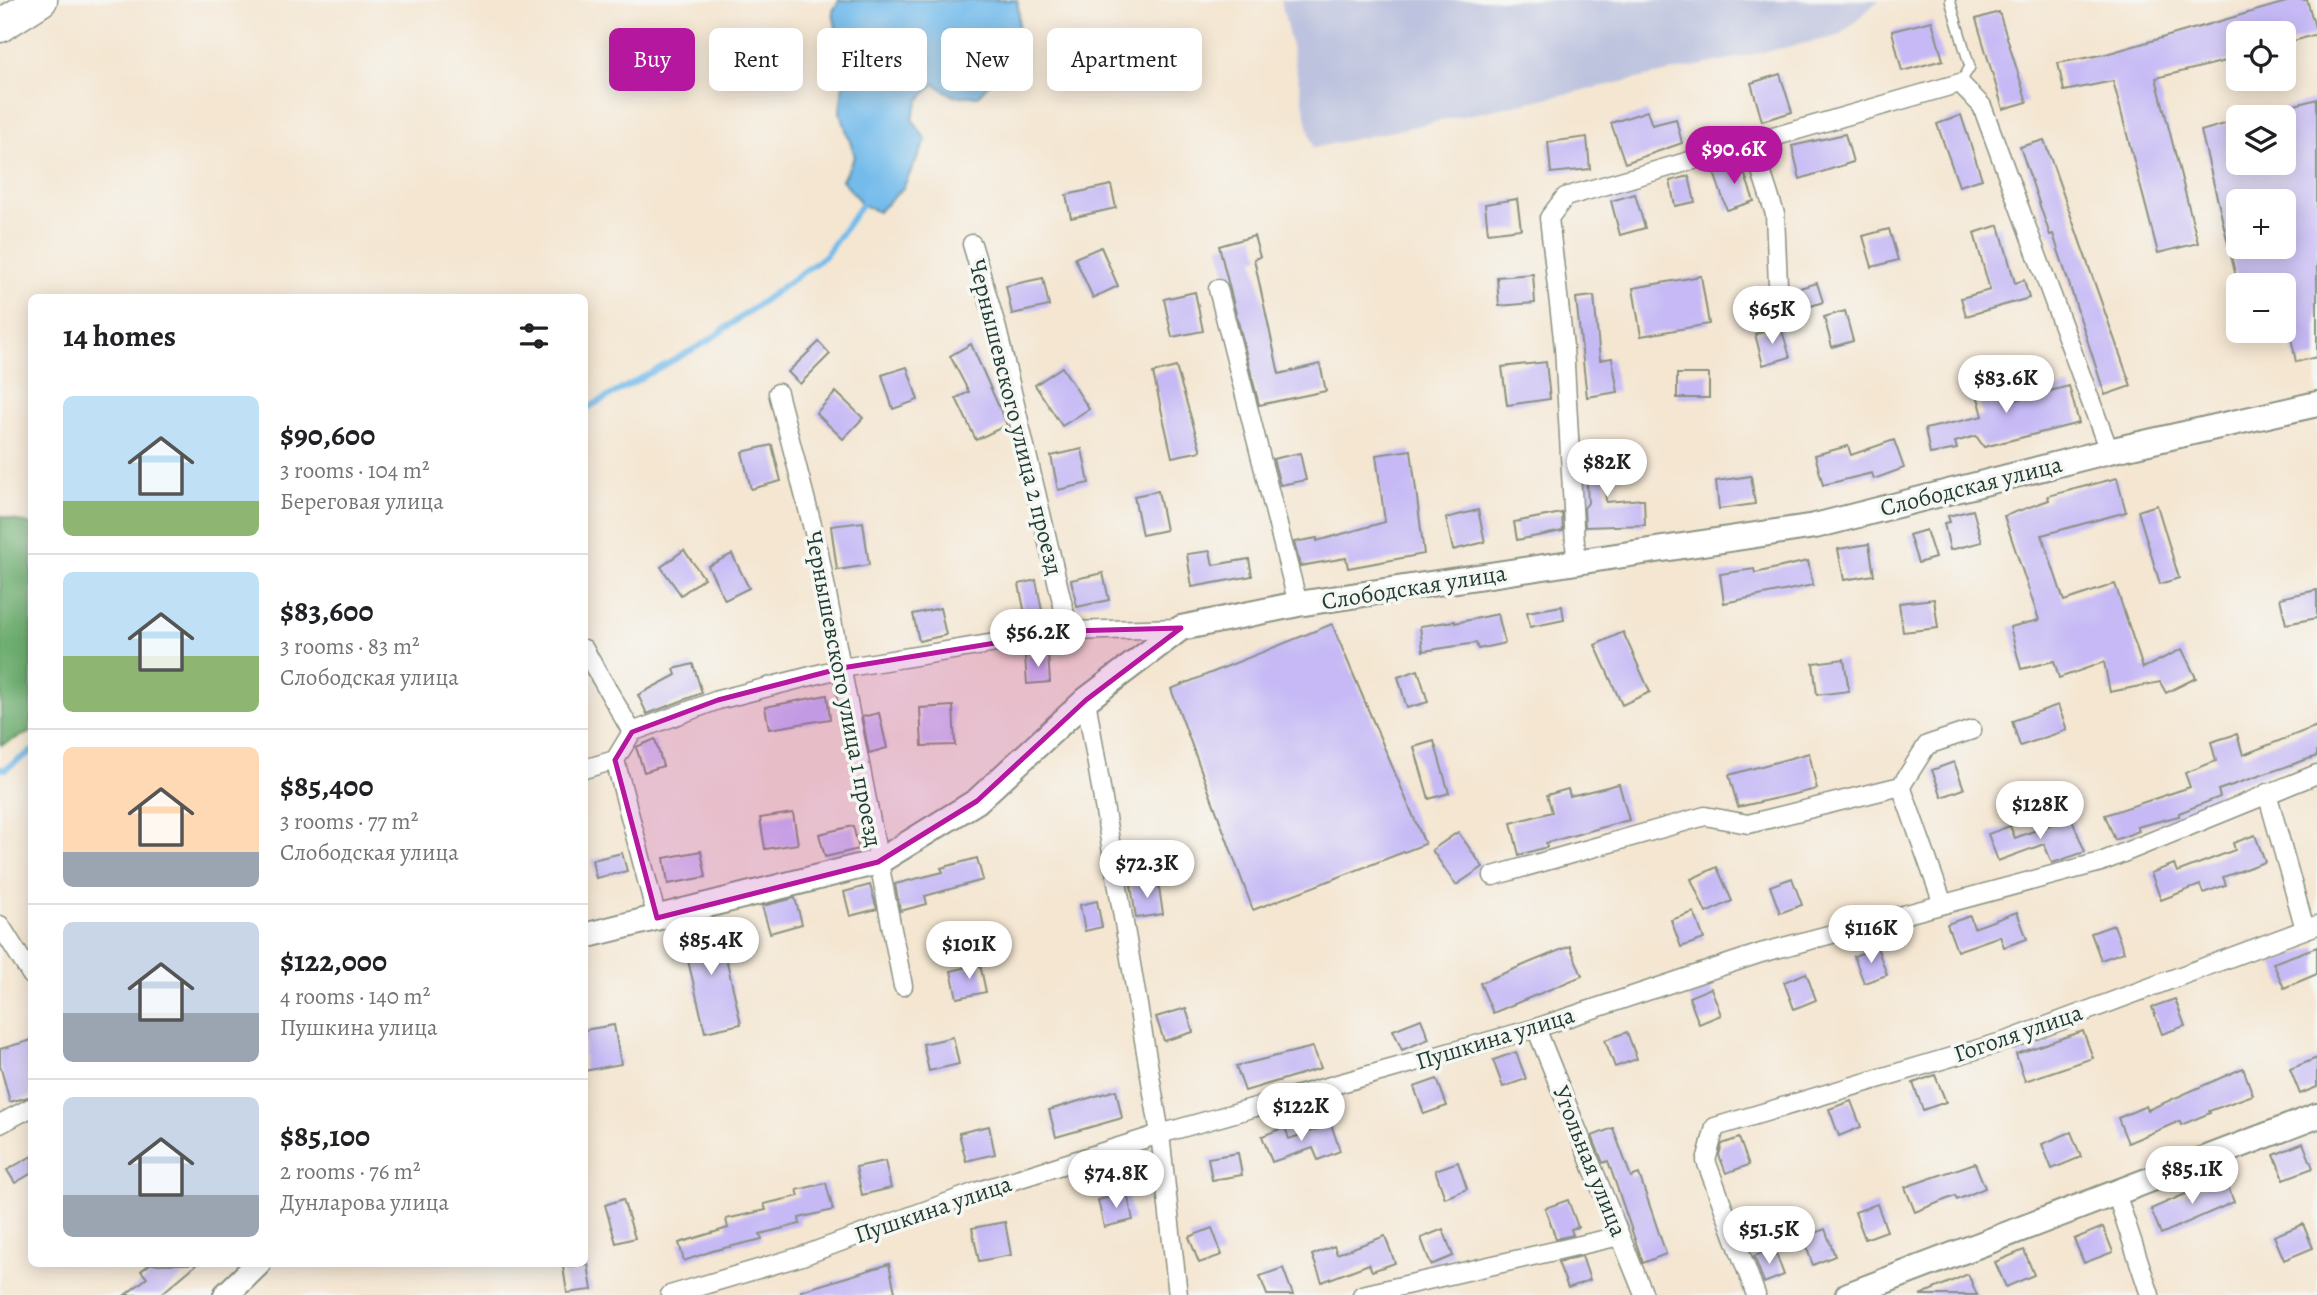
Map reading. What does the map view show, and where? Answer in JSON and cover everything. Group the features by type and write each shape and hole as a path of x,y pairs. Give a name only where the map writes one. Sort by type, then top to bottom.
{"highway":[{"path":"0,26 20,2"}],"street":[{"path":"1576,562 1564,359 1549,218 1565,197 1960,83 1982,106 2109,450"},
{"path":"1752,143 1775,214 1778,285"},
{"name":"Чернышевского улица 2 проезд","path":"972,244 997,329 1069,631"},
{"path":"1218,289 1298,604"},
{"name":"Чернышевского улица 1 проезд","path":"778,393 818,548 903,986"},
{"name":"Слободская улица","path":"588,935 878,862 977,801 1086,700 1181,628 1298,604 1815,526 2109,450 2317,404"},
{"path":"588,768 615,760 632,732 718,700 842,668 1069,631 1181,628"},
{"path":"588,656 632,732"},
{"path":"1086,700 1160,1134 1178,1295"},
{"path":"1493,876 1705,816 1748,824 1900,786 1927,745 1972,730"},
{"path":"615,760 657,918"},
{"name":"Пушкина улица","path":"670,1295 802,1255 979,1191 1160,1134 1536,1028 1761,953 2101,862 2317,774"},
{"path":"1900,786 1943,904"},
{"path":"2267,793 2311,927"},
{"path":"0,925 28,970"},
{"name":"Гоголя улица","path":"1756,1295 1706,1161 1715,1127 2009,1040 2311,927"},
{"name":"Угольная улица","path":"1536,1028 1644,1295"},
{"path":"0,1124 28,1109"},
{"path":"1848,1295 2317,1116"},
{"path":"2116,1193 2150,1295"},
{"path":"1362,1295 1620,1236"},
{"path":"226,1295 255,1267"}],"lane":[{"path":"1950,0 1970,67 1960,83"}],"highlighted area":[{"path":"1181,628 1086,700 977,801 878,862 657,918 615,760 632,732 718,700 842,668 1069,631"}],"shaded area":[{"path":"1281,0 1879,0 1839,36 1313,148"}],"green space":[{"path":"0,516 28,524 28,733 1,745"}],"water":[{"path":"839,0 1017,0 1018,28 941,28 941,88 934,84 919,100 912,119 926,140 903,188 878,212 862,204 842,180 855,156 840,112 842,91 927,91 927,28 836,28 833,11"},
{"path":"946,91 983,91 978,96 954,96"}],"building":[{"path":"2293,0 2307,0 2317,34 2296,40 2296,21 2226,21 2226,61 2156,78 2198,243 2158,253 2113,81 2064,91 2058,63 2106,54"},
{"path":"1999,12 2027,102 2003,109 1976,19"},
{"path":"1932,21 1943,60 1902,71 1892,31"},
{"path":"1780,74 1792,112 1762,121 1751,83"},
{"path":"2317,99 2317,357 2296,362 2292,343 2296,343 2296,273 2235,273 2232,259 2296,259 2296,189 2226,189 2226,235 2201,131 2226,124 2226,175 2296,175 2295,105"},
{"path":"1647,111 1652,125 1676,119 1682,143 1625,163 1611,123"},
{"path":"1961,115 1982,179 1959,186 1937,124"},
{"path":"1845,134 1853,162 1800,179 1792,146"},
{"path":"1587,137 1590,169 1551,173 1548,142"},
{"path":"2044,140 2131,386 2105,395 2053,234 2050,235 2020,147"},
{"path":"1740,161 1754,201 1727,210 1713,170"},
{"path":"1689,176 1695,202 1675,206 1670,181"},
{"path":"1111,185 1116,208 1071,218 1066,195"},
{"path":"1635,194 1645,228 1620,235 1611,201"},
{"path":"1517,199 1521,229 1488,233 1485,204"},
{"path":"1999,225 2015,283 2024,280 2029,298 1966,316 1961,298 1990,290 1974,233"},
{"path":"1889,229 1898,260 1872,267 1863,236"},
{"path":"1254,236 1260,257 1254,259 1279,374 1320,364 1326,391 1259,405 1219,246"},
{"path":"1101,247 1118,286 1093,298 1075,258"},
{"path":"1533,274 1535,303 1499,306 1497,277"},
{"path":"1701,276 1709,324 1641,336 1633,288"},
{"path":"1043,278 1049,306 1012,314 1006,286"},
{"path":"1817,283 1823,302 1796,311 1789,291"},
{"path":"1195,292 1203,331 1172,337 1164,299"},
{"path":"1594,296 1600,360 1612,358 1618,392 1587,397 1576,298"},
{"path":"1845,311 1853,341 1832,347 1824,317"},
{"path":"1781,327 1790,357 1763,365 1755,334"},
{"path":"819,342 830,354 800,384 788,372"},
{"path":"971,344 1007,425 976,440 956,398 969,392 950,356"},
{"path":"1546,362 1550,399 1507,405 1502,367"},
{"path":"907,367 918,400 893,409 882,375"},
{"path":"1062,367 1089,409 1062,426 1035,385"},
{"path":"1176,367 1201,451 1172,457 1153,373"},
{"path":"2007,370 2016,400 2069,386 2079,423 1984,447 1976,436 1955,442 1957,449 1930,454 1925,429 1983,416 1973,379"},
{"path":"1677,374 1709,374 1709,398 1677,398"},
{"path":"836,392 863,418 843,439 816,413"},
{"path":"1894,440 1904,468 1874,479 1872,473 1823,485 1815,455 1848,446 1851,455"},
{"path":"772,445 781,481 751,489 742,452"},
{"path":"1603,448 1606,502 1644,499 1645,525 1585,527 1584,508 1588,503 1585,449"},
{"path":"1082,449 1089,483 1058,490 1051,456"},
{"path":"1411,450 1424,554 1348,568 1346,558 1300,566 1294,542 1317,538 1317,541 1385,522 1376,455"},
{"path":"1300,453 1306,480 1280,485 1273,459"},
{"path":"1751,476 1755,504 1719,509 1716,481"},
{"path":"2117,478 2126,512 2042,535 2064,601 2115,584 2143,668 2182,649 2196,678 2166,693 2160,682 2110,692 2104,662 2059,678 2054,661 2021,669 2010,627 2039,620 2004,516 2049,500 2048,496"},
{"path":"1158,491 1166,530 1142,535 1134,496"},
{"path":"2157,505 2179,578 2160,584 2138,511"},
{"path":"1478,510 1485,542 1453,550 1446,518"},
{"path":"1973,510 1982,542 1950,550 1944,523 1950,522 1948,516"},
{"path":"1562,513 1563,531 1517,540 1514,522"},
{"path":"863,522 869,565 837,570 831,526"},
{"path":"1926,530 1935,558 1918,563 1909,535"},
{"path":"1869,544 1874,575 1844,580 1838,549"},
{"path":"684,550 704,578 681,595 661,567"},
{"path":"1210,551 1213,565 1249,559 1252,576 1192,587 1187,554"},
{"path":"732,554 749,588 725,600 708,566"},
{"path":"1808,561 1813,585 1724,603 1720,574 1754,569 1755,573"},
{"path":"1103,573 1109,600 1077,607 1071,580"},
{"path":"1036,580 1043,616 1026,619 1019,584"},
{"path":"2317,590 2317,618 2286,624 2280,598"},
{"path":"1934,599 1938,628 1903,632 1899,603"},
{"path":"1562,606 1564,620 1530,627 1527,612"},
{"path":"940,608 946,635 919,641 913,614"},
{"path":"1498,614 1505,643 1478,649 1476,643 1423,651 1420,626 1455,623"},
{"path":"1332,624 1425,844 1253,910 1171,689"},
{"path":"1623,632 1650,692 1622,705 1595,645"},
{"path":"1048,654 1050,682 1027,684 1025,656"},
{"path":"1844,659 1849,691 1817,695 1813,663"},
{"path":"693,664 702,693 647,714 638,695 676,675 674,669"},
{"path":"1418,670 1428,702 1407,708 1398,677"},
{"path":"827,695 830,719 769,729 765,707"},
{"path":"2058,705 2067,730 2020,746 2012,721"},
{"path":"953,706 955,745 922,746 920,708"},
{"path":"879,713 887,748 869,753 862,717"},
{"path":"2317,726 2317,756 2218,790 2220,797 2179,813 2179,816 2137,827 2139,831 2115,840 2105,815 2190,787 2185,773 2216,761 2211,742 2237,734 2243,755"},
{"path":"655,739 663,766 644,772 636,747"},
{"path":"1434,741 1449,793 1429,799 1414,747"},
{"path":"1809,753 1817,789 1738,807 1729,775"},
{"path":"1954,762 1964,789 1942,797 1932,770"},
{"path":"1619,784 1629,820 1546,843 1547,847 1519,855 1511,823 1552,812 1547,795 1568,789 1570,796"},
{"path":"793,813 798,844 765,849 760,818"},
{"path":"2071,817 2085,852 2052,863 2044,844 1998,861 1988,834 2010,826 2015,838"},
{"path":"853,826 859,849 825,857 819,834"},
{"path":"1458,832 1483,867 1456,885 1432,850"},
{"path":"2255,835 2265,862 2223,877 2226,885 2203,893 2200,885 2161,900 2151,873 2174,864 2177,872 2235,850 2233,843"},
{"path":"701,851 706,877 668,884 664,858"},
{"path":"622,853 627,871 596,878 592,860"},
{"path":"977,858 983,880 925,896 927,904 900,911 895,884 943,872 941,868"},
{"path":"1717,867 1732,901 1706,913 1691,879"},
{"path":"1792,878 1802,905 1780,913 1770,886"},
{"path":"1158,881 1163,914 1136,918 1131,885"},
{"path":"870,885 877,909 850,916 844,892"},
{"path":"795,898 802,924 770,933 762,906"},
{"path":"1097,901 1102,927 1085,931 1080,905"},
{"path":"1694,912 1704,939 1681,947 1671,920"},
{"path":"2017,912 2027,939 2004,947 2000,936 1957,951 1947,924 1970,916 1974,928"},
{"path":"718,922 741,1024 705,1032 681,931"},
{"path":"2114,925 2124,952 2101,960 2091,933"},
{"path":"1570,946 1582,976 1493,1013 1480,983"},
{"path":"1877,947 1887,975 1864,983 1854,956"},
{"path":"2317,947 2317,974 2284,988 2273,963"},
{"path":"980,964 986,992 957,998 951,971"},
{"path":"1806,973 1816,1000 1794,1009 1784,982"},
{"path":"1711,988 1721,1015 1699,1024 1689,997"},
{"path":"2175,999 2185,1026 2162,1034 2152,1007"},
{"path":"1186,1008 1193,1032 1164,1041 1156,1017"},
{"path":"1421,1019 1429,1039 1402,1050 1393,1030"},
{"path":"614,1025 621,1064 588,1070 588,1029"},
{"path":"2083,1031 2093,1058 2025,1081 2016,1054"},
{"path":"1627,1032 1637,1059 1615,1067 1605,1040"},
{"path":"953,1037 959,1064 929,1071 923,1044"},
{"path":"28,1041 28,1097 10,1102 0,1065 0,1049"},
{"path":"1313,1047 1321,1068 1245,1091 1236,1066"},
{"path":"1516,1052 1526,1079 1503,1087 1493,1060"},
{"path":"2317,1058 2317,1087 2300,1094 2290,1069"},
{"path":"2243,1068 2253,1095 2209,1111 2210,1113 2181,1125 2180,1121 2128,1143 2118,1118 2146,1106 2148,1110"},
{"path":"1935,1075 1946,1102 1923,1110 1913,1083"},
{"path":"1437,1079 1447,1106 1424,1114 1414,1087"},
{"path":"1116,1090 1122,1118 1056,1137 1049,1110"},
{"path":"1851,1101 1861,1127 1839,1136 1829,1109"},
{"path":"1331,1124 1340,1151 1318,1160 1313,1148 1272,1162 1262,1136 1285,1127 1289,1139"},
{"path":"989,1126 995,1154 966,1161 959,1133"},
{"path":"1613,1128 1631,1177 1639,1174 1666,1254 1643,1263 1608,1161 1603,1163 1592,1136"},
{"path":"2071,1132 2081,1157 2052,1169 2042,1144"},
{"path":"1739,1138 1749,1165 1726,1173 1719,1155 1722,1144"},
{"path":"2303,1143 2313,1168 2284,1179 2274,1155"},
{"path":"1238,1153 1242,1175 1212,1180 1208,1158"},
{"path":"28,1158 28,1175 15,1183 7,1170"},
{"path":"885,1161 891,1188 862,1195 856,1167"},
{"path":"1458,1162 1467,1189 1445,1198 1435,1170"},
{"path":"1975,1163 1985,1188 1957,1200 1955,1196 1915,1212 1905,1187"},
{"path":"2224,1177 2234,1202 2161,1234 2151,1209"},
{"path":"826,1183 833,1210 799,1218 800,1224 760,1234 762,1239 684,1261 679,1243 728,1228 726,1219 766,1210 764,1204 799,1196 797,1190"},
{"path":"1127,1193 1133,1220 1104,1227 1098,1200"},
{"path":"623,1199 635,1238 616,1243 605,1205"},
{"path":"1568,1200 1578,1227 1571,1229 1573,1235 1556,1239 1545,1208"},
{"path":"1877,1204 1887,1231 1865,1239 1855,1212"},
{"path":"1005,1222 1011,1255 979,1261 972,1228"},
{"path":"2303,1224 2313,1248 2284,1260 2274,1236"},
{"path":"2103,1227 2113,1252 2084,1263 2074,1239"},
{"path":"1212,1228 1222,1255 1199,1263 1189,1237"},
{"path":"1443,1229 1453,1256 1431,1265 1421,1238"},
{"path":"1825,1229 1835,1256 1813,1265 1803,1238"},
{"path":"1385,1236 1395,1263 1372,1271 1369,1264 1322,1282 1312,1255 1334,1246 1337,1254"},
{"path":"1774,1248 1784,1275 1764,1283 1754,1256"},
{"path":"2024,1250 2034,1275 2006,1287 1995,1262"},
{"path":"1582,1256 1590,1280 1568,1288 1558,1262"},
{"path":"588,1264 592,1290 567,1293 563,1267 588,1267"},
{"path":"889,1264 895,1292 880,1295 801,1295 801,1291"},
{"path":"146,1267 193,1267 160,1295 125,1295 147,1278 141,1271"},
{"path":"1283,1268 1293,1295 1267,1295 1260,1276"},
{"path":"1968,1274 1977,1295 1920,1295"}],"waterway":[{"path":"588,408 708,341 825,256 862,204"},
{"path":"0,769 5,769 28,754"}]}
